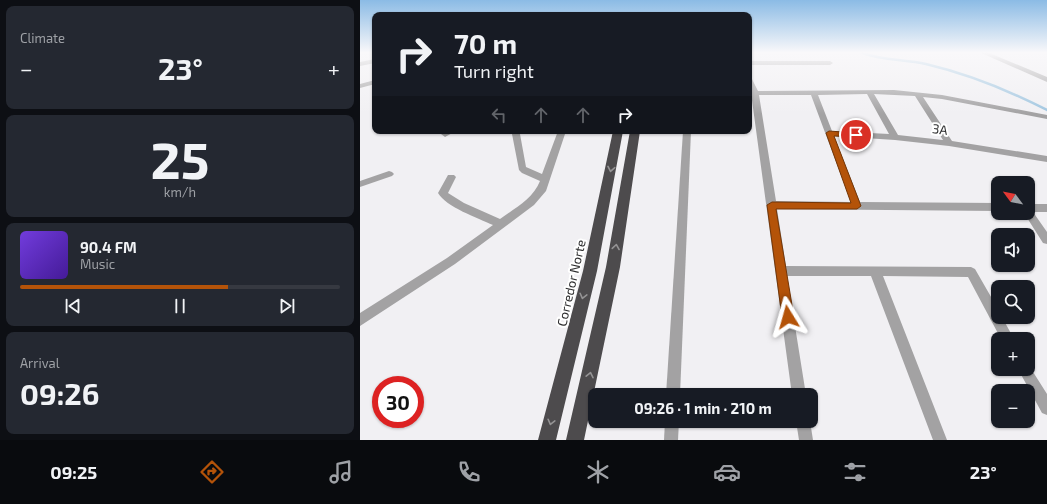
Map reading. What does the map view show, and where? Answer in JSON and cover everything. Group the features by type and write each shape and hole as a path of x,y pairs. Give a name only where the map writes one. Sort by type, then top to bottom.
{"highway":[{"name":"Corredor Norte","path":"547,440 590,270 617,134"},
{"path":"575,440 613,268 635,134"}],"street":[{"path":"1030,73 1047,80"},
{"path":"360,86 372,83"},
{"path":"752,86 755,93 799,388"},
{"path":"814,92 857,206"},
{"path":"869,92 895,137"},
{"path":"755,93 894,92 942,97 1047,117"},
{"path":"917,94 949,143"},
{"name":"3A","path":"829,133 895,137 949,143 1047,159"},
{"path":"516,134 522,168 525,171 545,179"},
{"path":"360,320 451,261 531,202 541,191 561,134"},
{"path":"673,388 687,134"},
{"path":"360,184 389,174"},
{"path":"451,177 443,190 444,195 461,206 501,224"},
{"path":"772,205 991,207"},
{"path":"1035,208 1047,208"},
{"path":"1033,220 1047,240"},
{"path":"781,271 971,272 1004,332"},
{"path":"875,271 940,440"},
{"path":"1029,376 1047,408"},
{"path":"671,440 672,428"},
{"path":"804,428 806,440"}],"waterway":[{"path":"955,73 1003,89 1047,110"}],"route":[{"path":"788,317 772,205 857,206 829,133 856,135"}]}
